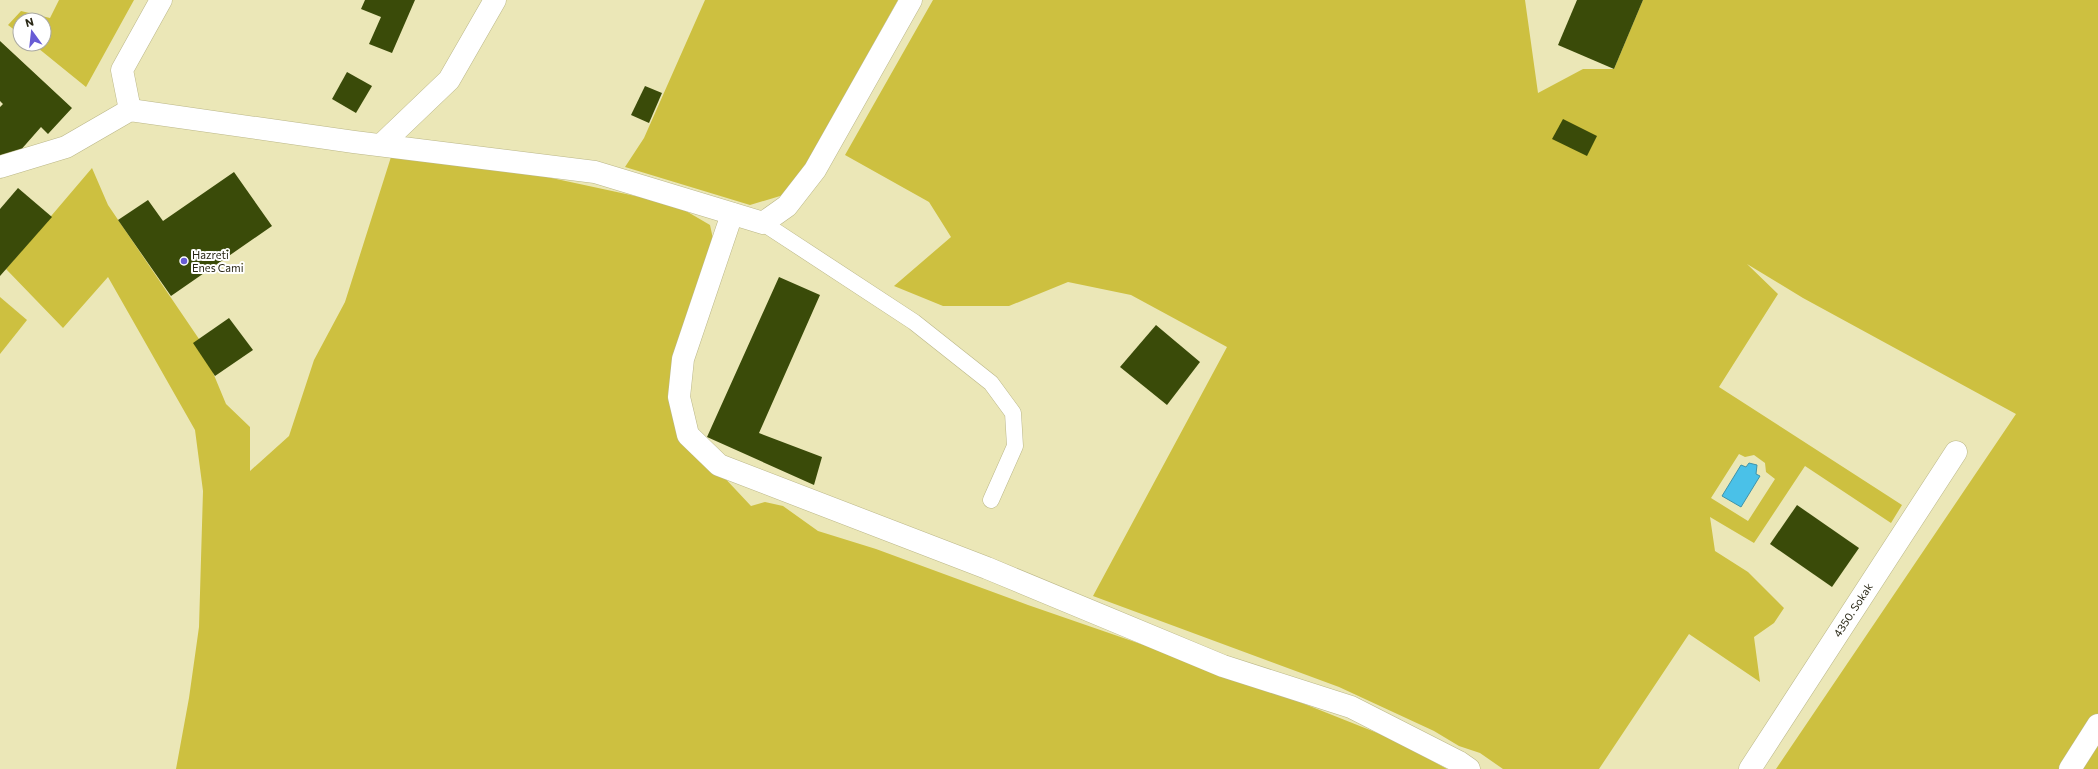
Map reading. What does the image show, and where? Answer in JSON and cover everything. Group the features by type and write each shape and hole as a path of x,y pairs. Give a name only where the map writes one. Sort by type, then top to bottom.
{"street":[{"path":"130,110 122,70 161,0"},
{"path":"381,145 449,80 495,0"},
{"path":"0,167 66,148 130,110 381,145 595,172 763,223 787,206 815,170 910,0"},
{"path":"732,214 683,359 680,397 688,435 719,465 987,568 1223,666 1351,707 1459,762 1469,769"},
{"name":"4350. Sokak","path":"1750,769 1956,452"},
{"path":"2070,769 2098,725"}],"lane":[{"path":"763,223 805,253 914,322 991,383 1013,413 1015,446 991,500"}],"shaded area":[{"path":"59,0 134,0 86,87 43,52 52,52 52,14"},
{"path":"705,0 898,0 790,193 750,205 625,167 644,138"},
{"path":"933,0 1525,0 1538,93 1583,69 1614,69 1643,0 2098,0 2098,769 1776,769 2016,414 1803,298 1747,264 1778,294 1719,387 1902,505 1891,523 1805,466 1754,543 1710,517 1715,551 1748,572 1784,608 1774,623 1754,637 1760,682 1689,634 1599,769 1503,769 1480,753 1459,746 1434,731 1339,687 1093,596 1227,347 1131,295 1068,282 1009,306 943,306 894,286 951,237 929,202 845,155","holes":["1739,454 1745,457 1754,455 1765,463 1766,472 1775,479 1748,521 1711,498"]},
{"path":"12,21 12,28 8,25"},
{"path":"391,157 547,177 640,197 686,211 710,225 715,248 674,424 751,506 765,502 783,506 818,531 876,549 1028,605 1242,679 1395,740 1447,769 176,769 189,698 199,627 203,491 195,430 108,277 63,328 6,269 92,168 108,205 199,339 226,404 250,427 250,471 289,436 314,360 345,302"},
{"path":"0,297 27,320 0,354"}],"water":[{"path":"1749,463 1757,465 1756,474 1760,476 1741,507 1722,496 1741,465 1746,467"}],"building":[{"path":"365,0 415,0 392,53 369,44 381,17 361,9"},
{"path":"1577,0 1643,0 1614,69 1558,45"},
{"path":"0,41 72,108 48,134 41,127 19,152 0,156 0,107 3,104 0,101"},
{"path":"347,72 372,86 356,113 332,99"},
{"path":"645,86 662,93 649,123 631,115"},
{"path":"1563,119 1597,136 1587,156 1552,139"},
{"name":"Hazreti Enes Cami","path":"234,172 272,226 171,296 118,220 148,200 163,221"},
{"path":"18,188 52,217 0,276 0,209"},
{"path":"779,277 820,295 759,433 822,457 814,485 707,437"},
{"path":"229,318 253,350 215,376 193,343"},
{"path":"1156,325 1200,362 1167,405 1120,367"},
{"path":"1797,505 1859,548 1832,587 1770,544"}],"place":[{"name":"Hazreti Enes Cami","path":"184,261"}]}
